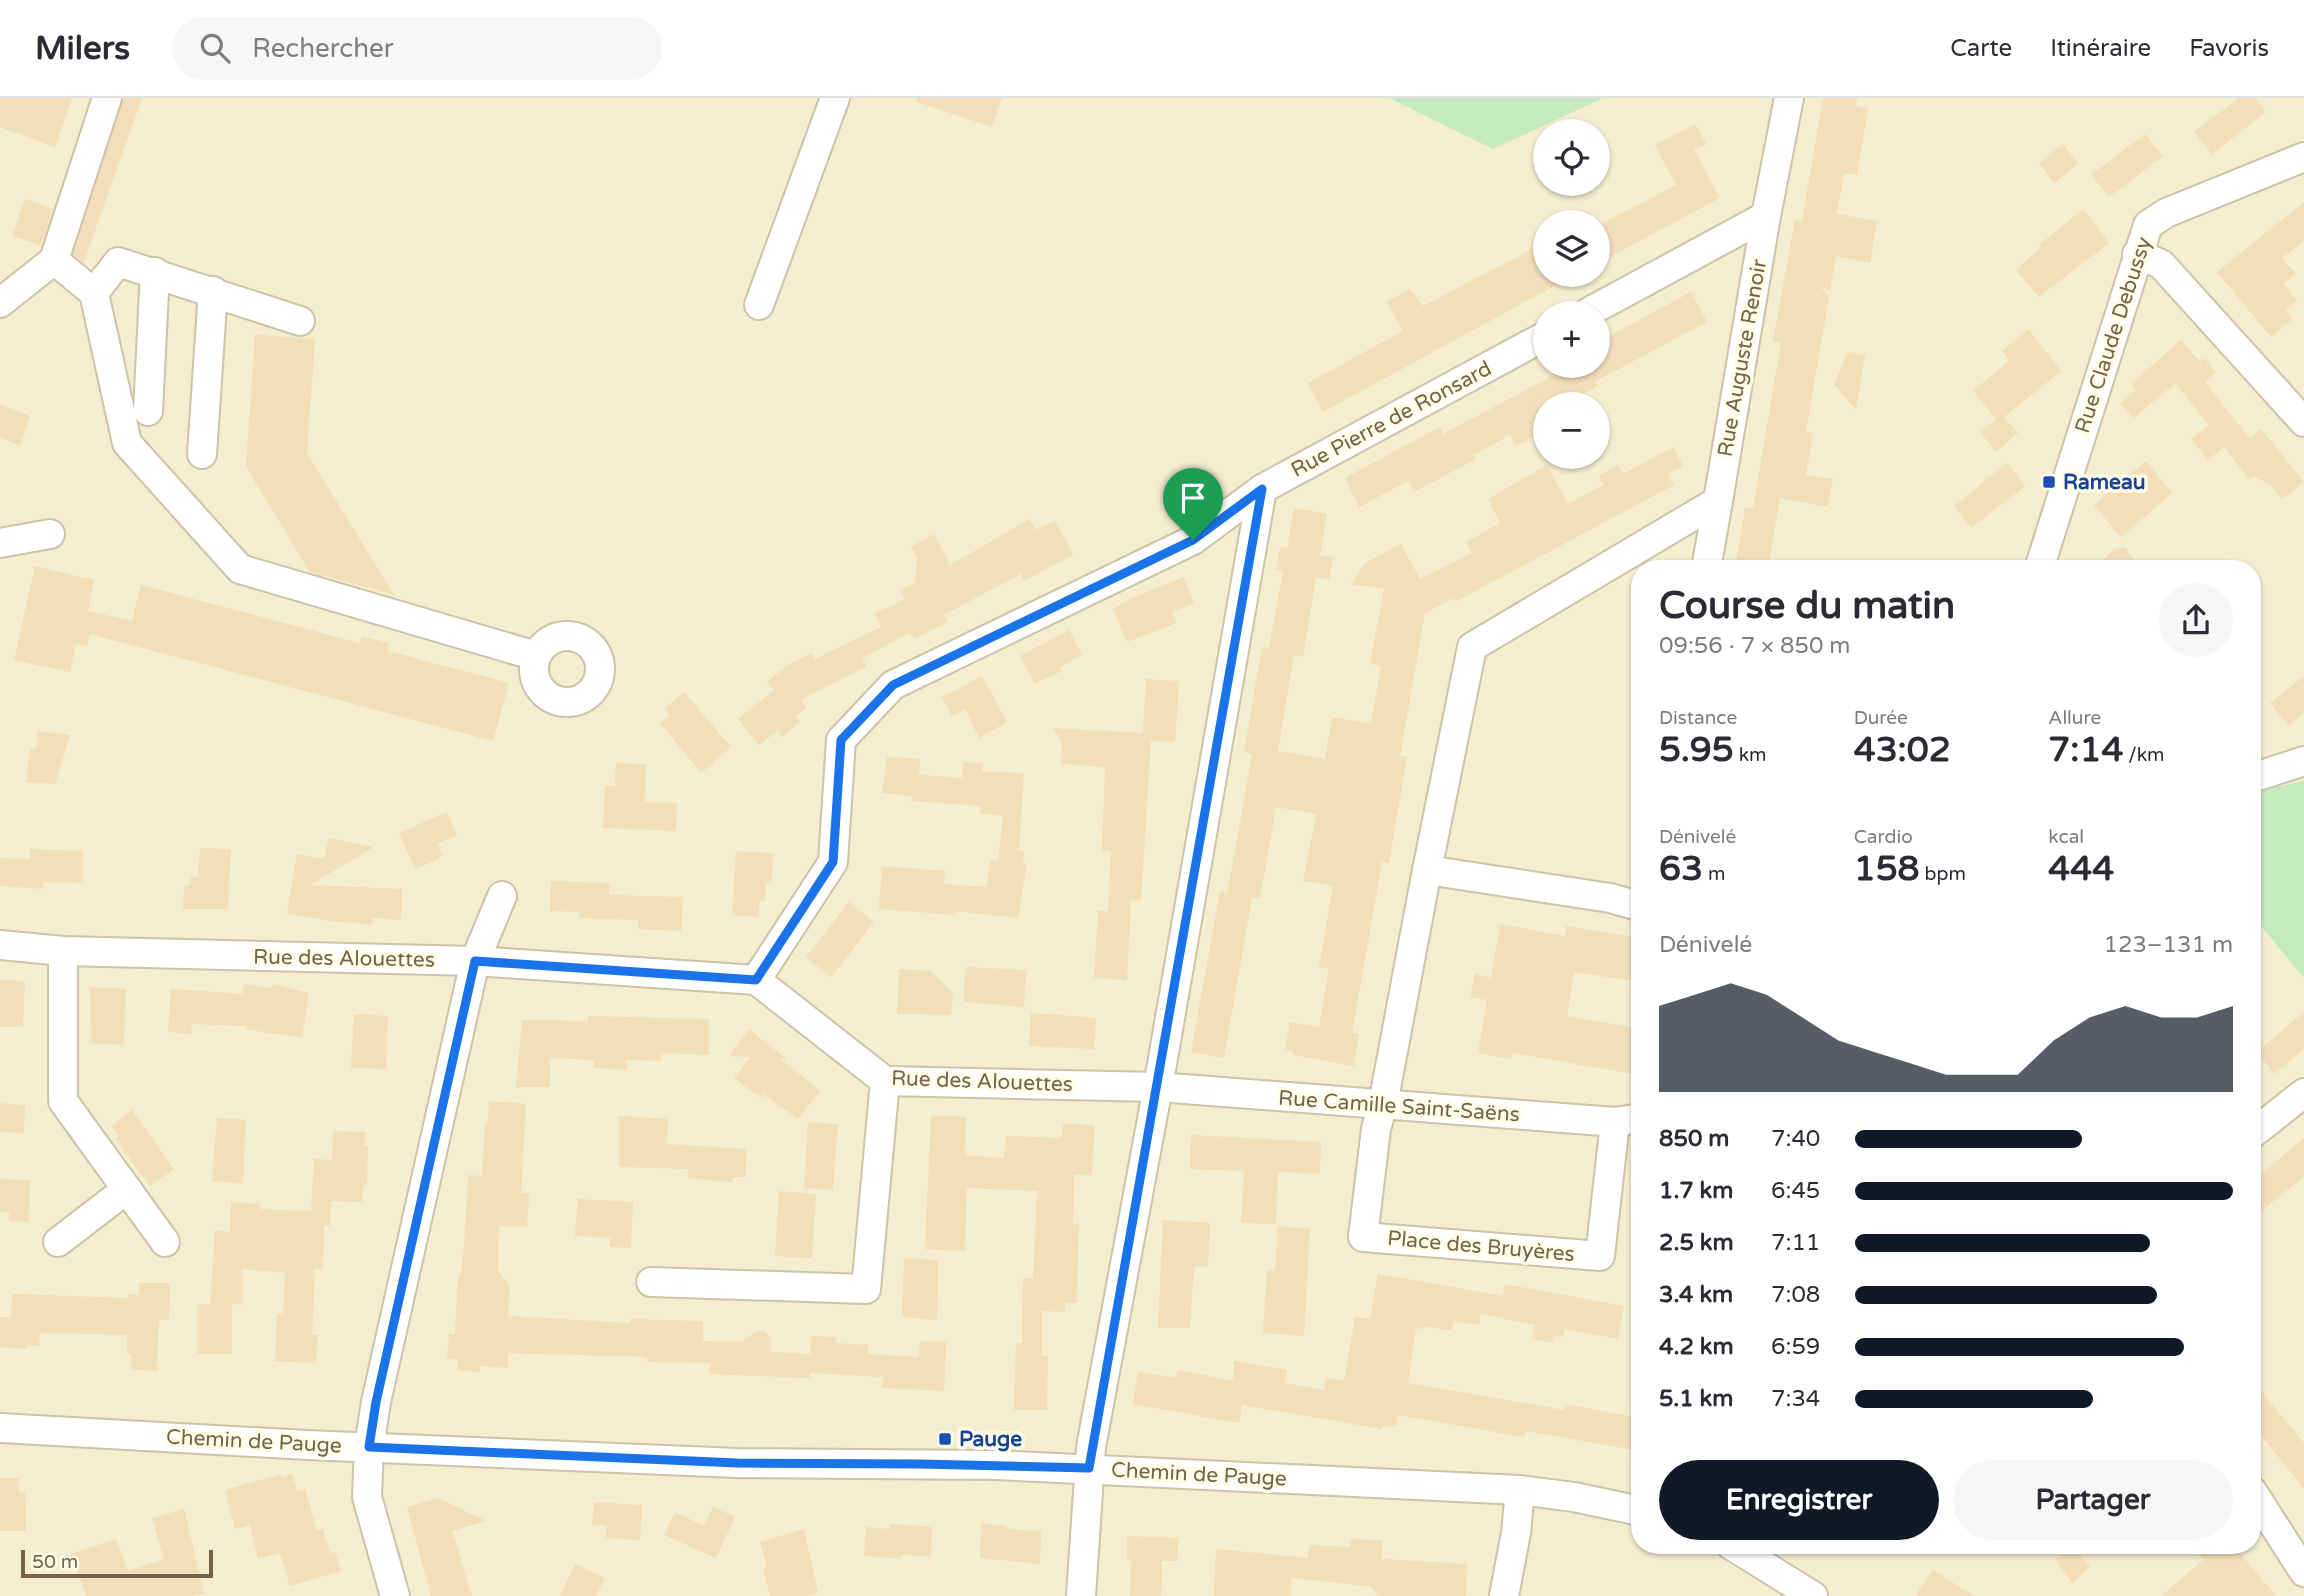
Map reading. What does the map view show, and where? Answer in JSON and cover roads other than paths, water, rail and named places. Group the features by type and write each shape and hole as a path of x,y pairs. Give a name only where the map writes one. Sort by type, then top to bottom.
{"street":[{"path":"0,303 54,261 107,98"},
{"path":"759,305 835,98"},
{"path":"1609,301 1766,216 1789,98"},
{"name":"Rue Claude Debussy","path":"2042,560 2148,225 2166,213 2304,157"},
{"name":"Rue Auguste Renoir","path":"1707,560 1766,216"},
{"path":"2137,254 2161,264 2304,422"},
{"path":"54,261 94,293 127,443 240,569 536,656"},
{"path":"94,293 118,262 300,321"},
{"path":"148,411 155,272"},
{"path":"202,454 213,291"},
{"name":"Rue Pierre de Ronsard","path":"756,980 833,862 841,740 893,685 1193,540 1262,489 1533,342"},
{"path":"1081,1596 1089,1468 1262,489"},
{"path":"1383,1104 1472,647 1717,501"},
{"path":"0,544 50,534"},
{"path":"2261,775 2304,761"},
{"path":"1427,870 1610,898 1631,904"},
{"path":"395,1596 368,1497 369,1447 376,1402 475,961 502,896"},
{"name":"Rue des Alouettes","path":"0,945 63,951 475,961 756,980 885,1081 1158,1087"},
{"path":"63,951 63,1101 165,1242"},
{"path":"651,1282 866,1289 885,1081"},
{"name":"Rue Camille Saint-Saëns","path":"1158,1087 1628,1120"},
{"path":"2261,1127 2304,1093"},
{"name":"Place des Bruyères","path":"1383,1104 1376,1129 1363,1237 1600,1256 1628,1120"},
{"path":"58,1242 127,1189"},
{"name":"Chemin de Pauge","path":"0,1428 737,1463 1089,1468 1520,1490 1574,1497 1631,1509"},
{"path":"1504,1596 1516,1533 1520,1490"},
{"path":"2261,1505 2304,1572"},
{"path":"1745,1554 1813,1596"}],"place":[{"name":"Rameau","path":"2049,482"},
{"name":"Pauge","path":"945,1439"}]}
